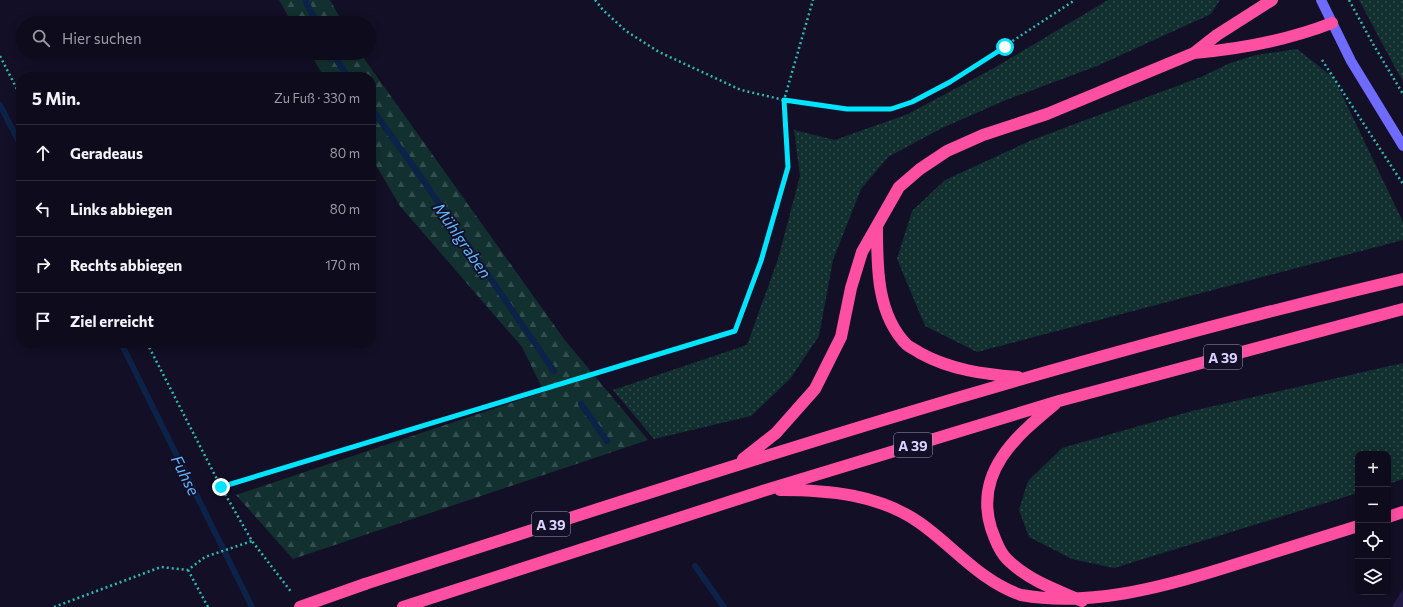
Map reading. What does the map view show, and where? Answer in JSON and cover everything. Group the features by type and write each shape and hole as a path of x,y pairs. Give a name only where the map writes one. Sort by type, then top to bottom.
{"highway":[{"path":"737,464 776,434 816,389 841,337 851,288 862,252 899,187 920,169 947,152 983,135 1047,114 1194,53 1217,35 1272,0"},
{"path":"1194,53 1234,49 1309,32 1332,23"},
{"path":"877,228 877,262 881,292 891,322 908,345 934,361 956,368 986,374 1025,377"},
{"name":"A 39","path":"300,607 365,584 737,464 1025,377 1318,299 1403,279"},
{"name":"A 39","path":"403,607 766,490 1059,401 1403,310"},
{"path":"1059,401 1028,427 1002,455 992,474 986,497 987,516 995,540 1009,561 1032,579 1086,603"},
{"path":"766,490 840,492 892,507 920,523 994,583 1021,595 1051,603 1086,603 1137,595 1355,527"},
{"path":"1391,515 1403,512"}],"main road":[{"path":"1321,0 1351,61 1403,146"}],"path":[{"path":"595,0 603,10 626,30 659,52 741,90 784,100 847,109 891,109 912,102 950,82 1075,0"},
{"path":"221,487 735,331 761,261 788,167 784,100 813,0"},
{"path":"1349,0 1373,44 1403,93"},
{"path":"0,56 16,87"},
{"path":"1322,60 1403,184"},
{"path":"150,348 221,487 252,541 294,596"},
{"path":"54,607 161,568 188,570 205,557 252,541"},
{"path":"188,570 208,607"}],"green space":[{"path":"279,0 330,0 339,16 288,16"},
{"path":"1108,0 1220,0 1211,14 1097,66 1006,100 942,128 888,157 861,189 833,260 819,336 790,379 751,416 654,439 613,390 747,345 778,259 800,176 794,130 835,140 908,114 994,68"},
{"path":"1359,0 1403,0 1403,81 1398,73"},
{"path":"1297,49 1334,78 1403,222 1403,240 977,352 925,326 897,259 912,211 945,180 1032,140 1201,77 1230,63 1256,55"},
{"path":"314,60 365,60 374,72 321,72"},
{"path":"376,75 564,339 648,440 293,559 236,495 544,392 522,347 400,206 376,165"},
{"path":"1403,363 1403,479 1391,483 1391,451 1355,451 1355,494 1114,568 1072,559 1029,537 1019,510 1028,481 1062,448 1192,411"}],"building":[{"path":"1403,589 1403,607 1392,607"}],"waterway":[{"name":"Mühlgraben","path":"305,0 313,16"},
{"name":"Mühlgraben","path":"337,60 345,72"},
{"name":"Fuhse","path":"0,105 16,136"},
{"name":"Mühlgraben","path":"376,115 416,170 554,371"},
{"name":"Fuhse","path":"123,348 252,607"},
{"name":"Mühlgraben","path":"581,404 607,441"},
{"name":"Mühlgraben","path":"695,566 724,607"}],"route":[{"path":"221,487 735,331 761,261 788,167 784,100 847,109 891,109 912,102 950,82 1005,47"}]}
